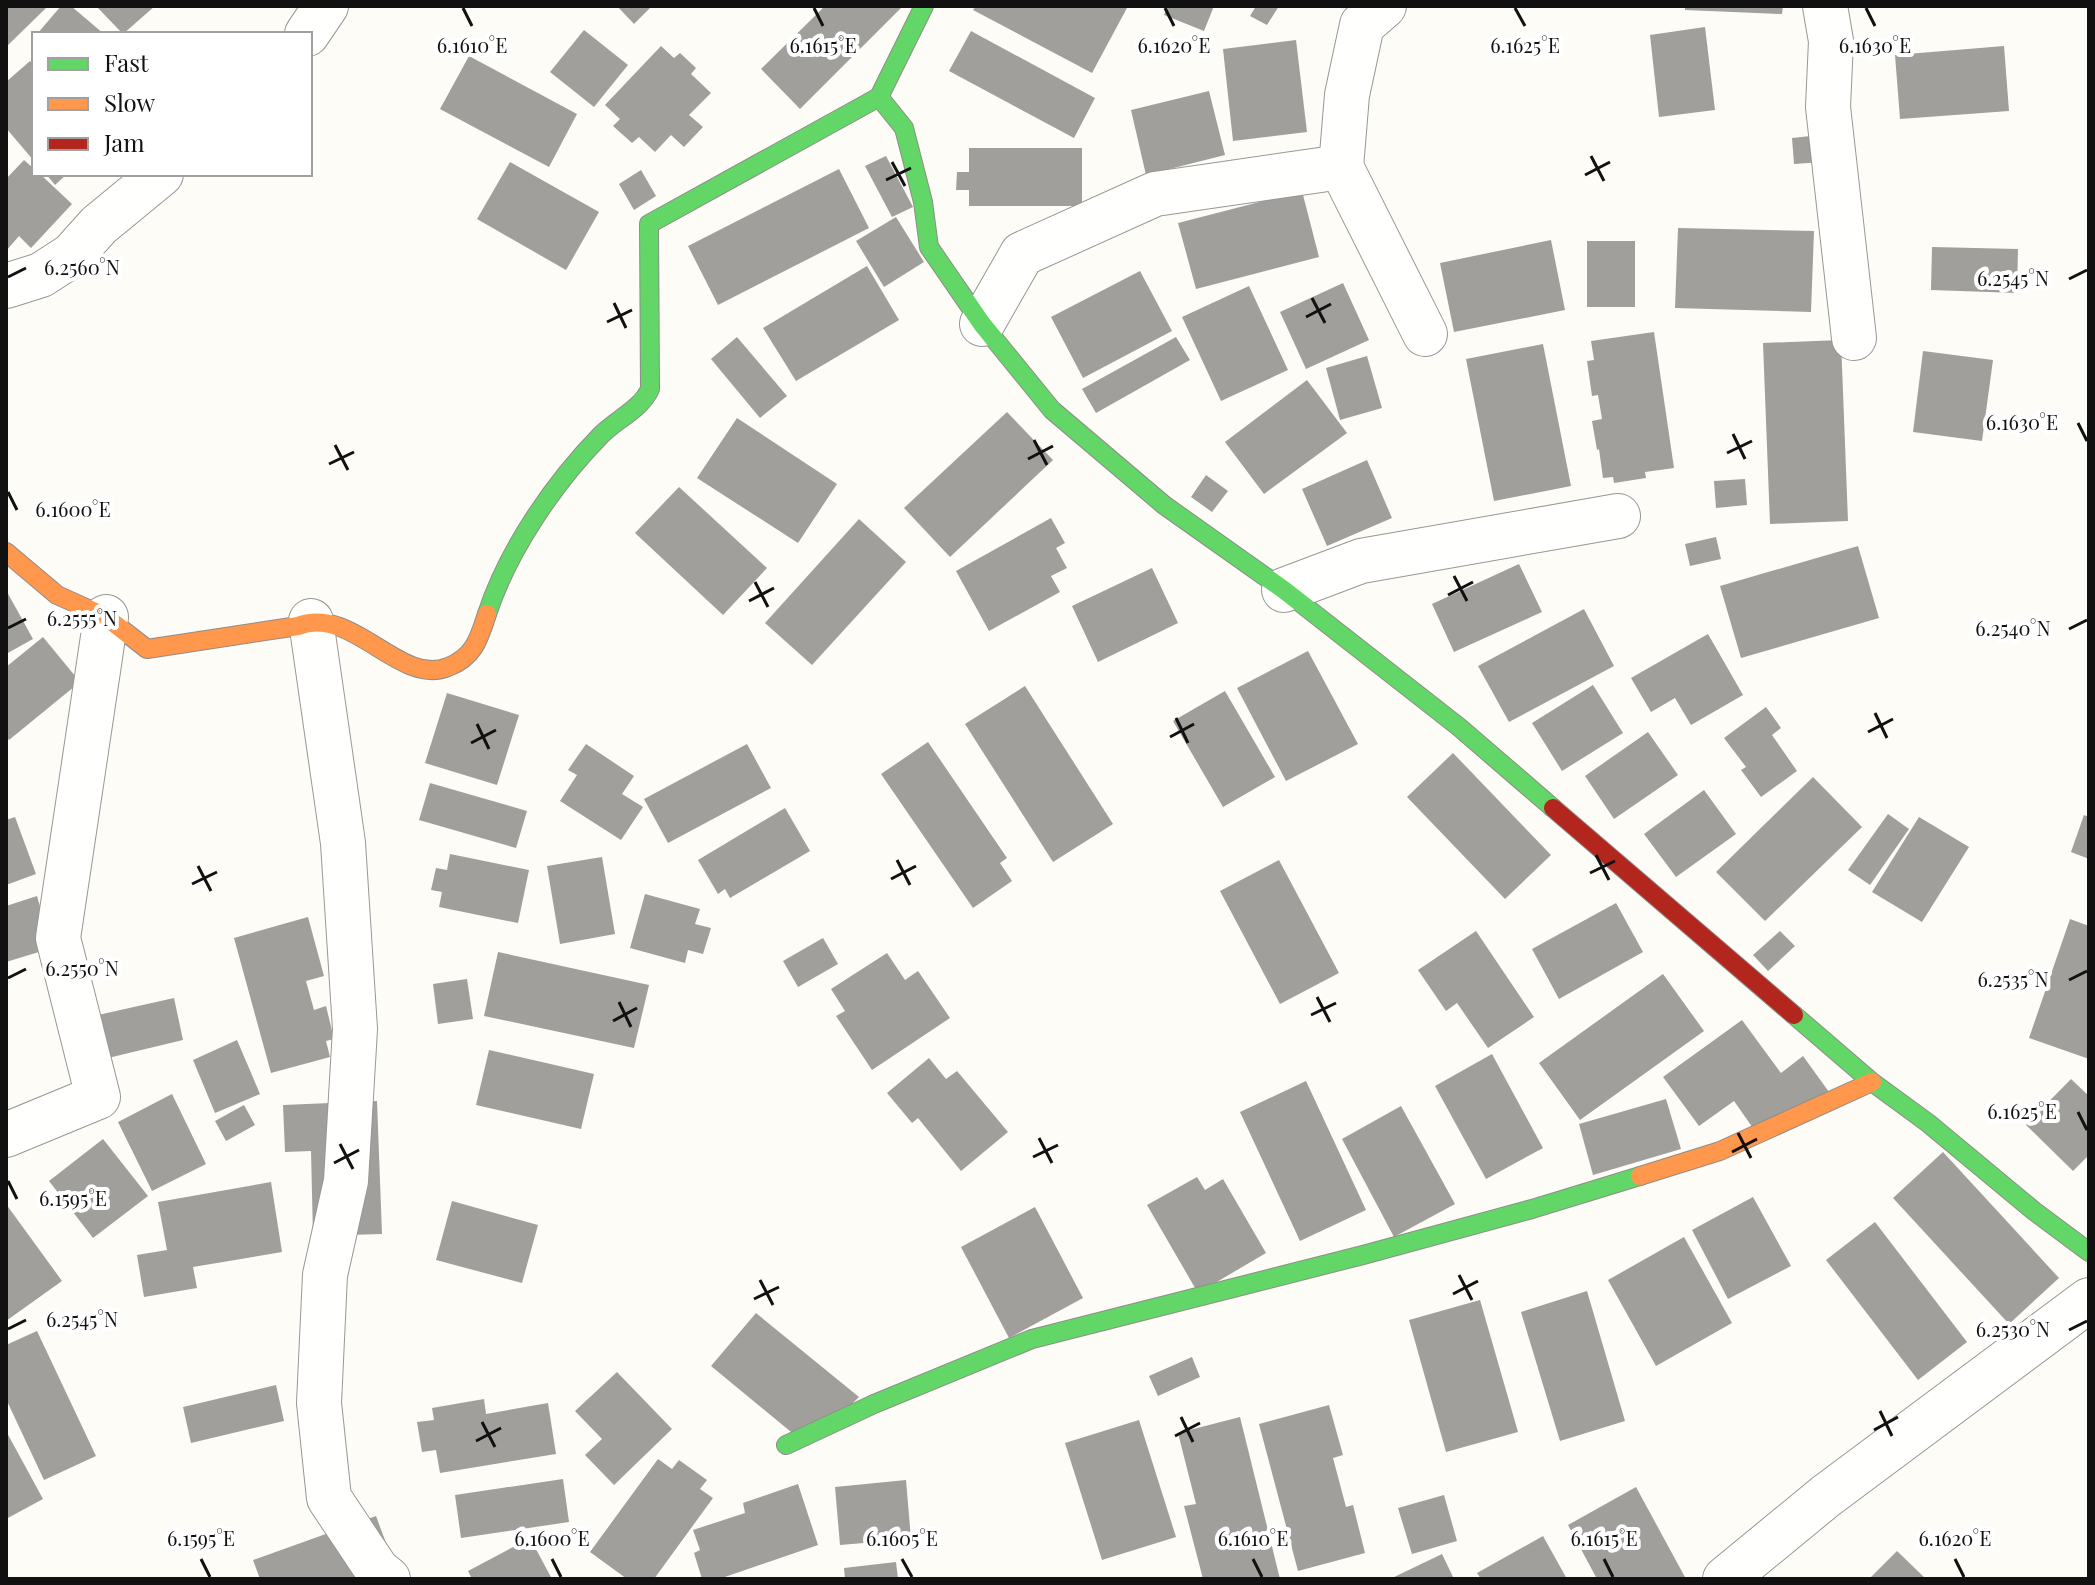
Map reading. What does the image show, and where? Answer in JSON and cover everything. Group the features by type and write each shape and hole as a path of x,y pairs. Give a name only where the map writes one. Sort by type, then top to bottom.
{"street":[{"path":"308,32 326,6"},
{"path":"6,552 57,595 106,617 147,649 298,626 311,621 366,638 412,667 434,673 464,661 479,639 493,596 538,511 602,434 646,398 650,389 649,224 879,97 924,6"},
{"path":"1384,6 1362,25 1347,95 1341,167 1425,334"},
{"path":"1825,6 1831,41 1828,107 1854,338"},
{"path":"879,97 904,128 923,202 929,247 982,324 1052,410 1164,505 1284,590 1459,727 1872,1082 1915,1111 2042,1220 2089,1252"},
{"path":"982,324 1022,254 1155,194 1341,167"},
{"path":"6,286 41,275 72,255 99,225 159,176"},
{"path":"1284,590 1361,561 1618,516"},
{"path":"6,1135 98,1097 58,938 106,617"},
{"path":"311,621 343,843 355,1029 346,1181 325,1275 319,1403 329,1498 377,1570 388,1579"},
{"path":"786,1445 874,1404 1032,1339 1363,1255 1720,1151 1872,1082"},
{"path":"1725,1579 1826,1496 2089,1300"}],"building":[{"path":"6,6 46,8 6,47"},
{"path":"61,6 71,6 102,32 39,32"},
{"path":"96,6 155,6 125,32 121,32"},
{"path":"617,6 652,6 634,24"},
{"path":"825,6 902,7 800,109 761,69"},
{"path":"976,6 1127,8 1092,73 973,10"},
{"path":"1168,6 1214,6 1204,31 1164,15"},
{"path":"1256,6 1279,6 1267,25 1250,16"},
{"path":"1685,6 1783,6 1782,14 1685,10"},
{"path":"1705,27 1715,110 1659,117 1650,35"},
{"path":"584,30 628,65 594,107 550,72"},
{"path":"971,31 1095,98 1074,138 949,71"},
{"path":"1296,40 1307,132 1233,141 1223,49"},
{"path":"661,46 674,58 680,53 696,68 691,74 711,93 689,115 703,127 684,147 671,135 655,152 639,137 632,143 613,126 620,119 605,105"},
{"path":"2004,46 2009,111 1900,119 1895,55"},
{"path":"469,56 577,114 549,167 440,109"},
{"path":"30,61 32,64 32,159 6,128 6,82"},
{"path":"1209,91 1225,155 1146,175 1131,110"},
{"path":"1820,135 1823,162 1794,164 1792,138"},
{"path":"969,148 1082,148 1082,206 969,206 969,190 956,190 957,172 969,172"},
{"path":"886,156 913,207 892,217 865,166"},
{"path":"24,160 32,167 32,176 42,176 72,204 31,248 19,236 6,251 6,179"},
{"path":"510,162 599,212 566,270 477,219"},
{"path":"839,169 869,228 718,305 688,246"},
{"path":"641,170 656,196 634,210 619,184"},
{"path":"48,176 65,176 55,185"},
{"path":"1302,191 1319,257 1196,289 1178,223"},
{"path":"896,217 924,262 884,287 856,241"},
{"path":"1678,228 1814,231 1811,312 1675,308"},
{"path":"1551,240 1565,310 1454,332 1440,263"},
{"path":"1587,241 1635,241 1635,307 1587,307"},
{"path":"1932,247 2018,249 2017,293 1931,290"},
{"path":"867,266 899,320 796,381 763,328"},
{"path":"1140,271 1172,331 1083,378 1051,317"},
{"path":"1343,283 1369,340 1306,369 1280,312"},
{"path":"1249,286 1288,370 1221,401 1182,317"},
{"path":"1654,332 1674,468 1645,472 1646,478 1614,483 1613,477 1603,478 1592,421 1602,419 1598,395 1592,396 1587,361 1594,360 1591,341"},
{"path":"737,337 787,396 760,418 711,359"},
{"path":"1176,337 1190,360 1096,413 1082,389"},
{"path":"1841,340 1848,521 1770,524 1763,343"},
{"path":"1543,344 1571,486 1494,501 1466,359"},
{"path":"1923,351 1993,360 1982,441 1913,432"},
{"path":"1367,356 1382,408 1340,420 1326,368"},
{"path":"1307,380 1347,433 1264,494 1225,442"},
{"path":"1007,412 1053,460 950,557 904,508"},
{"path":"737,418 837,484 798,543 697,478"},
{"path":"1367,460 1392,518 1327,546 1302,489"},
{"path":"1206,475 1228,491 1212,512 1191,497"},
{"path":"1745,479 1747,505 1716,508 1714,481"},
{"path":"679,487 767,568 723,615 635,533"},
{"path":"1051,518 1065,543 1056,548 1067,568 1051,576 1060,592 989,631 956,571"},
{"path":"859,519 906,562 812,665 765,623"},
{"path":"1716,537 1721,559 1690,566 1685,544"},
{"path":"1858,546 1879,618 1741,658 1720,586"},
{"path":"1519,564 1542,612 1454,652 1432,604"},
{"path":"1152,568 1178,623 1098,662 1072,606"},
{"path":"6,590 33,639 6,654"},
{"path":"1584,609 1614,666 1509,722 1478,666"},
{"path":"1708,634 1743,695 1691,725 1675,698 1651,712 1631,678"},
{"path":"43,637 80,682 9,740 6,736 6,667"},
{"path":"1308,651 1358,744 1286,781 1237,688"},
{"path":"1593,685 1623,733 1562,771 1532,723"},
{"path":"1025,686 1113,824 1053,862 965,724"},
{"path":"1225,691 1275,777 1223,807 1173,721"},
{"path":"447,693 519,715 497,785 425,763"},
{"path":"1766,707 1781,728 1772,735 1797,771 1761,797 1741,770 1746,767 1724,738"},
{"path":"1648,732 1678,775 1614,819 1585,776"},
{"path":"928,742 1007,858 1000,863 1012,881 973,908 881,774"},
{"path":"586,744 634,776 622,794 643,807 621,840 560,801 577,775 568,770"},
{"path":"747,744 771,788 668,843 644,799"},
{"path":"1453,753 1551,855 1505,899 1407,797"},
{"path":"1813,777 1862,827 1765,921 1716,872"},
{"path":"430,783 527,811 516,848 419,820"},
{"path":"1704,790 1736,834 1676,877 1644,834"},
{"path":"785,808 810,851 730,898 725,889 718,894 698,860"},
{"path":"1888,814 1909,829 1870,885 1848,870"},
{"path":"2084,815 2089,817 2089,859 2071,852"},
{"path":"15,817 36,874 6,885 6,820"},
{"path":"1919,817 1969,847 1922,922 1872,892"},
{"path":"450,854 529,870 518,923 439,907 442,892 431,890 436,868 447,870"},
{"path":"602,857 615,934 560,944 547,866"},
{"path":"1279,860 1339,973 1280,1004 1220,891"},
{"path":"645,894 700,909 695,924 711,928 703,954 688,950 685,963 630,948"},
{"path":"37,896 52,948 6,962 6,906"},
{"path":"1616,903 1643,952 1559,999 1532,949"},
{"path":"308,917 324,976 306,981 314,1010 326,1006 334,1039 326,1041 330,1057 271,1073 234,938"},
{"path":"2070,919 2089,926 2089,1059 2029,1038"},
{"path":"1476,931 1534,1017 1488,1048 1457,1003 1446,1011 1418,970"},
{"path":"1780,931 1795,946 1768,971 1753,955"},
{"path":"823,938 838,964 798,987 783,961"},
{"path":"498,952 649,985 634,1048 484,1016"},
{"path":"887,953 905,980 918,971 950,1018 872,1070 836,1016 845,1011 831,989"},
{"path":"1663,974 1704,1031 1580,1120 1539,1063"},
{"path":"467,979 473,1019 438,1024 433,984"},
{"path":"174,998 183,1040 108,1058 98,1015"},
{"path":"1742,1020 1781,1073 1803,1056 1829,1092 1762,1141 1734,1101 1699,1126 1663,1077"},
{"path":"237,1040 260,1094 215,1113 193,1060"},
{"path":"489,1050 594,1074 581,1129 476,1105"},
{"path":"1492,1054 1543,1148 1486,1179 1435,1086"},
{"path":"929,1058 946,1079 957,1071 1008,1132 961,1171 918,1118 912,1123 887,1093"},
{"path":"2071,1079 2089,1096 2089,1155 2073,1171 2026,1125"},
{"path":"1306,1081 1366,1210 1300,1241 1240,1112"},
{"path":"172,1094 206,1164 152,1191 118,1122"},
{"path":"1666,1099 1681,1149 1593,1175 1579,1124"},
{"path":"377,1101 382,1234 313,1236 311,1151 285,1152 283,1105"},
{"path":"244,1105 255,1125 226,1141 215,1121"},
{"path":"1401,1106 1455,1204 1394,1237 1342,1139"},
{"path":"103,1139 148,1196 93,1238 49,1181"},
{"path":"1943,1152 2059,1278 2009,1324 1893,1198"},
{"path":"1197,1177 1205,1190 1223,1179 1266,1253 1198,1293 1147,1205"},
{"path":"271,1182 282,1252 193,1267 197,1288 144,1297 137,1255 167,1250 158,1202"},
{"path":"1753,1197 1791,1266 1728,1299 1692,1230"},
{"path":"452,1201 538,1225 522,1283 436,1260"},
{"path":"6,1204 62,1281 6,1321"},
{"path":"1035,1207 1083,1298 1009,1338 961,1247"},
{"path":"1875,1222 1967,1342 1918,1380 1826,1260"},
{"path":"1684,1237 1732,1323 1656,1366 1608,1280"},
{"path":"1587,1291 1625,1421 1560,1441 1521,1312"},
{"path":"1480,1300 1518,1432 1446,1452 1409,1320"},
{"path":"756,1313 859,1397 808,1446 711,1366"},
{"path":"37,1331 96,1456 44,1480 6,1399 6,1345"},
{"path":"1192,1357 1200,1377 1158,1396 1149,1376"},
{"path":"617,1372 672,1429 614,1485 585,1455 602,1439 575,1411"},
{"path":"276,1385 284,1421 191,1443 183,1407"},
{"path":"484,1399 486,1414 548,1403 556,1454 440,1473 436,1450 422,1452 417,1422 434,1420 432,1408"},
{"path":"1329,1405 1343,1455 1333,1458 1346,1507 1353,1505 1365,1553 1298,1571 1259,1424"},
{"path":"1240,1417 1280,1579 1203,1579 1184,1506 1196,1504 1178,1433"},
{"path":"1139,1420 1176,1537 1102,1560 1065,1443"},
{"path":"6,1431 43,1499 6,1519"},
{"path":"658,1459 672,1469 679,1460 707,1480 700,1489 713,1498 654,1579 627,1579 590,1552"},
{"path":"563,1479 569,1522 461,1538 455,1495"},
{"path":"906,1480 911,1539 840,1545 835,1487"},
{"path":"798,1484 818,1545 719,1579 702,1579 694,1553 700,1550 693,1530 745,1513 743,1503"},
{"path":"1636,1487 1686,1579 1597,1579 1568,1525"},
{"path":"1444,1495 1457,1541 1412,1554 1398,1508"},
{"path":"376,1516 399,1578 260,1579 253,1560"},
{"path":"1543,1536 1567,1579 1481,1579 1477,1573"},
{"path":"530,1538 552,1579 472,1579 468,1571"},
{"path":"1897,1551 1926,1579 1869,1579"},
{"path":"1442,1554 1454,1579 1390,1579"},
{"path":"896,1562 898,1579 845,1579 844,1568"}],"traffic: fast":[{"path":"924,6 879,97 904,128 923,202 929,247 982,324 1052,410 1164,505 1284,590 1459,727 1553,808"},
{"path":"487,614 507,566 534,518 583,454 635,408 650,389 649,224 879,97"},
{"path":"1794,1015 1872,1082 2089,1252"},
{"path":"786,1445 874,1404 1032,1339 1363,1255 1640,1176"}],"traffic: slow":[{"path":"6,552 57,595 106,617 147,649 318,623 338,626 412,666 430,670 448,667 464,658 478,639 487,614"},
{"path":"1640,1176 1720,1151 1872,1082"}],"traffic: jam":[{"path":"1553,808 1794,1015"}]}
